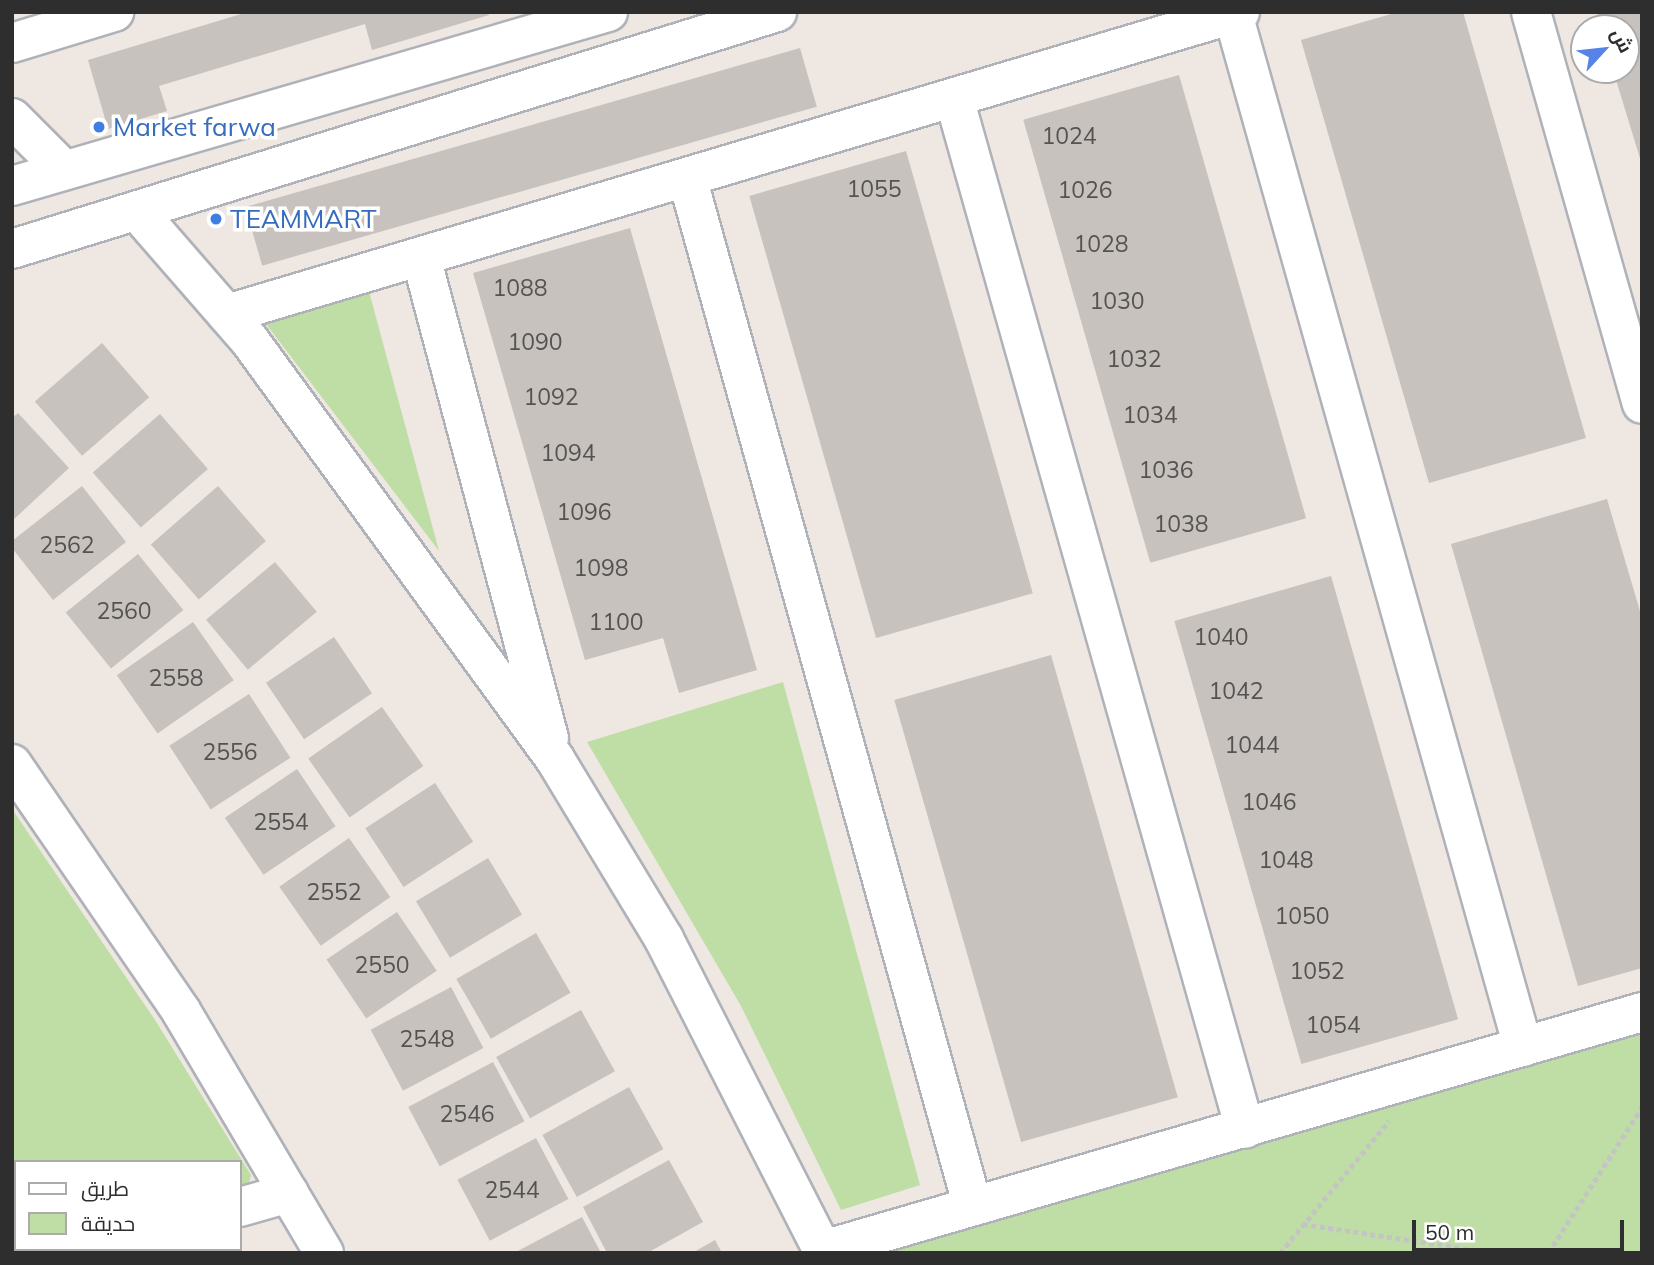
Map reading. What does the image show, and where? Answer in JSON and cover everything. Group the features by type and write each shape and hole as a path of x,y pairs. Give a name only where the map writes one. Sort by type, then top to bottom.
{"street":[{"path":"12,43 114,12"},
{"path":"12,186 608,12"},
{"path":"12,249 778,12"},
{"path":"1531,12 1642,404"},
{"path":"227,314 1236,13 1523,1047"},
{"path":"954,98 1245,1129"},
{"path":"12,118 64,169"},
{"path":"687,177 972,1204"},
{"path":"137,211 227,314 555,759 664,939 823,1251 972,1204 1245,1129 1642,1012"},
{"path":"421,257 555,759"},
{"path":"12,764 181,1011 324,1253"},
{"path":"242,1206 289,1193"}],"path":[{"path":"1548,1253 1642,1107"},
{"path":"1280,1253 1391,1118"},
{"path":"1304,1224 1494,1253"}],"green space":[{"path":"367,284 439,551 260,316"},
{"path":"783,682 920,1185 841,1210 741,1006 587,742"},
{"path":"12,809 155,1020 242,1160 14,1160 12,1251"},
{"path":"1642,1031 1642,1253 876,1253"},
{"path":"242,1160 251,1175 248,1188 242,1191"}],"building":[{"path":"248,12 488,12 489,15 372,50 365,24 159,86 167,111 108,129 88,60"},
{"path":"1398,12 1463,12 1586,438 1429,483 1301,40"},
{"path":"1642,12 1642,165 1617,84 1640,84 1640,14 1598,14"},
{"path":"800,48 817,107 262,266 245,207"},
{"path":"1179,75 1306,518 1150,563 1023,120"},
{"path":"906,151 1033,593 876,638 749,196"},
{"path":"630,228 757,670 679,693 663,638 585,660 473,273"},
{"path":"102,343 149,397 82,456 35,401"},
{"path":"18,413 69,468 12,521 12,418"},
{"path":"160,414 208,469 141,527 93,472"},
{"path":"82,486 126,542 53,600 12,548 12,541"},
{"path":"218,486 266,541 199,599 151,544"},
{"path":"1607,499 1642,618 1642,968 1578,986 1451,544"},
{"path":"138,554 183,610 111,668 66,613"},
{"path":"275,562 317,612 248,670 206,620"},
{"path":"1331,576 1458,1019 1301,1064 1174,621"},
{"path":"193,622 234,680 158,734 117,675"},
{"path":"334,637 372,693 304,739 266,683"},
{"path":"1051,655 1178,1097 1021,1142 894,700"},
{"path":"249,694 290,758 211,809 169,746"},
{"path":"382,707 423,766 350,818 308,759"},
{"path":"297,769 336,826 263,875 225,818"},
{"path":"435,783 473,842 404,887 365,828"},
{"path":"349,838 390,897 321,946 279,887"},
{"path":"488,858 522,915 450,958 416,901"},
{"path":"397,912 437,971 366,1018 327,960"},
{"path":"536,933 570,993 491,1039 456,979"},
{"path":"451,987 483,1048 403,1091 371,1030"},
{"path":"581,1010 615,1071 530,1118 496,1057"},
{"path":"493,1062 524,1121 440,1166 408,1107"},
{"path":"629,1087 663,1149 577,1197 542,1135"},
{"path":"536,1138 568,1199 490,1241 457,1180"},
{"path":"669,1160 703,1222 647,1253 607,1253 583,1207"},
{"path":"582,1217 601,1253 514,1253"},
{"path":"715,1240 722,1253 692,1253"}],"place":[{"name":"Market farwa","path":"99,127"},
{"name":"TEAMMART","path":"216,219"}]}
